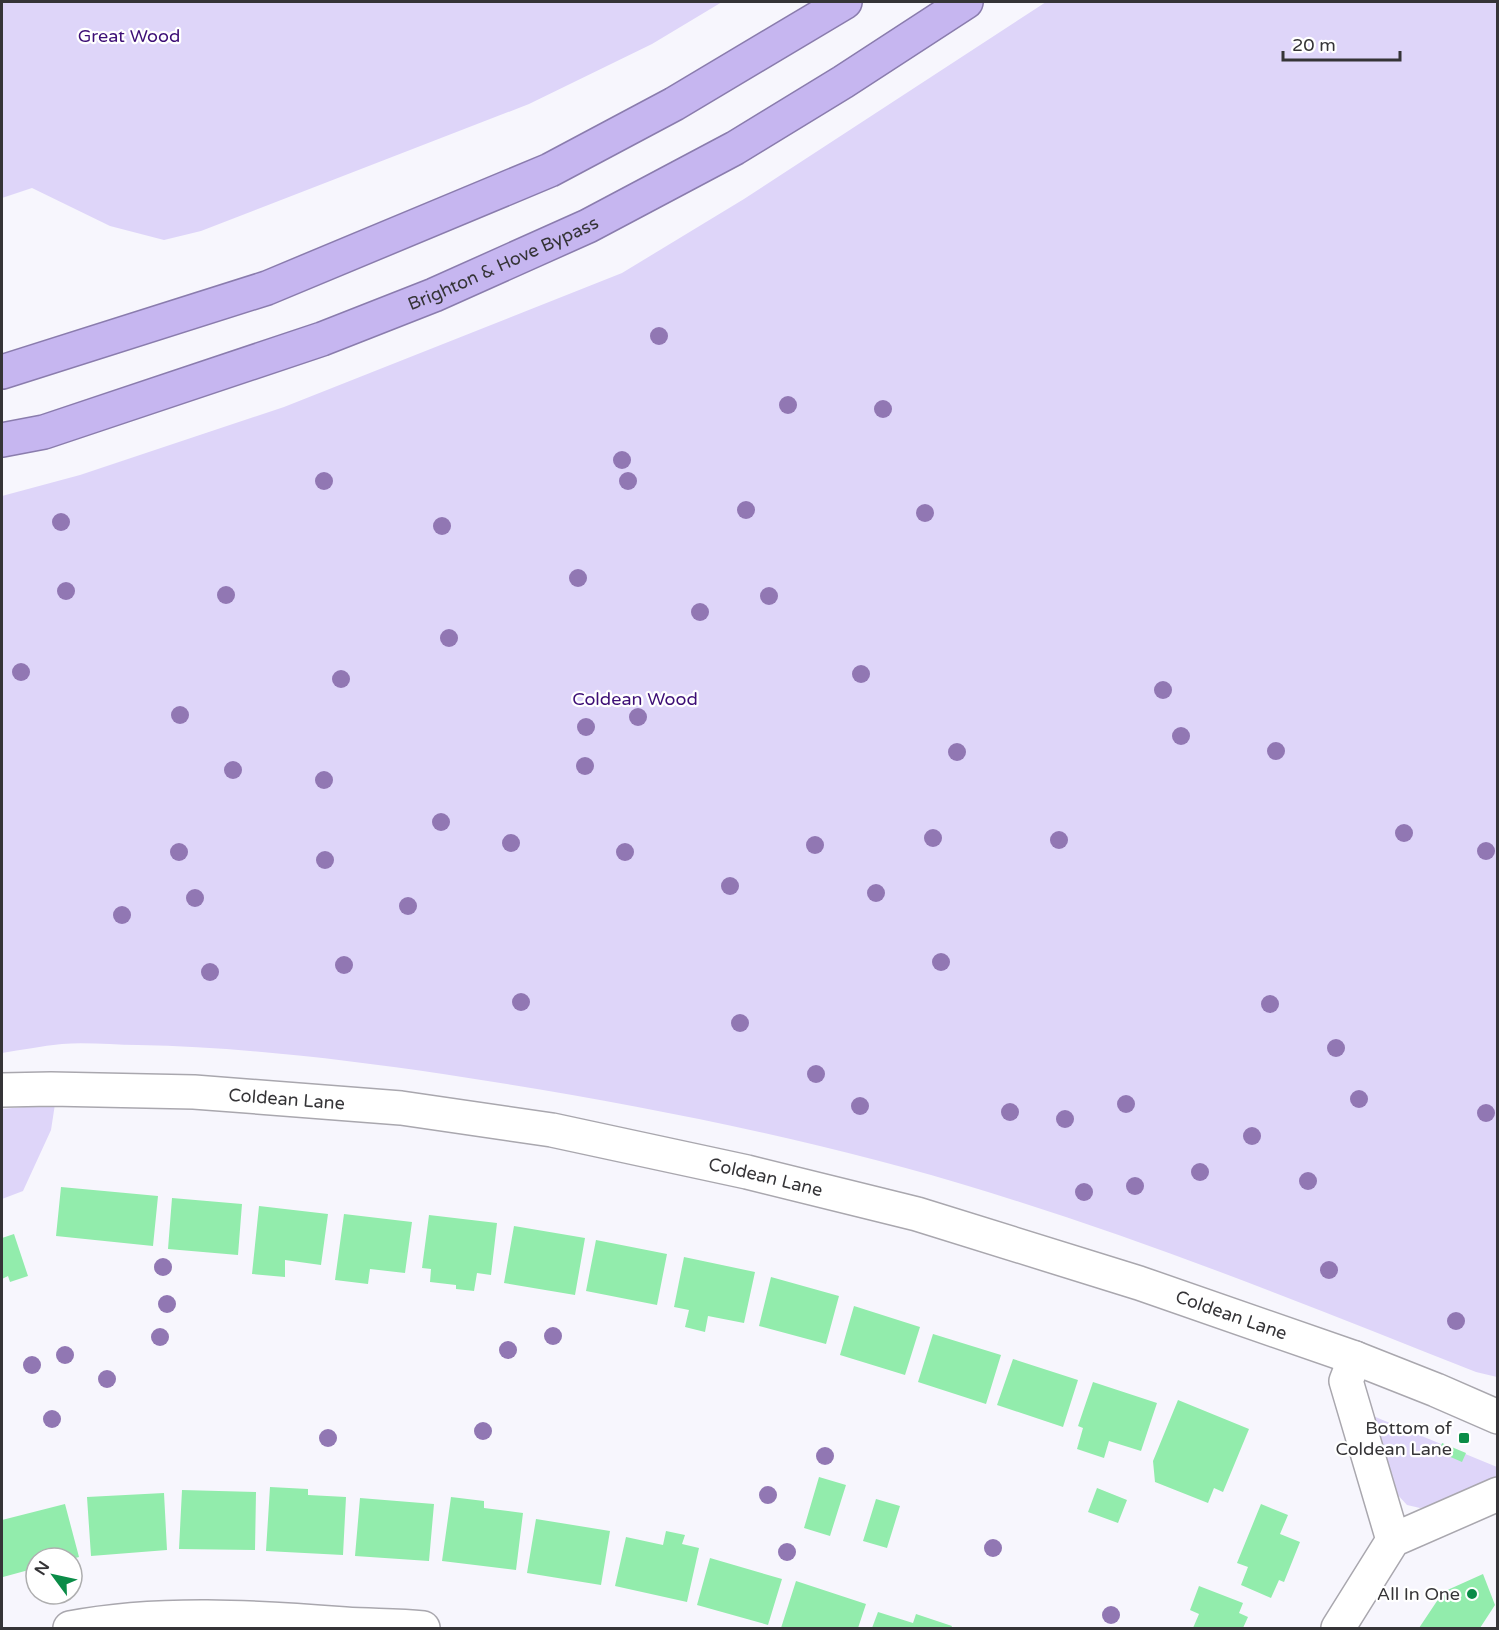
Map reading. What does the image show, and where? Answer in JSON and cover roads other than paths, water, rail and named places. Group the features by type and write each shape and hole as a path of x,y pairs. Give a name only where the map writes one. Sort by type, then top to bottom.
{"highway":[{"path":"2,372 267,288 550,170 674,105 845,2"},
{"name":"Brighton & Hove Bypass","path":"2,440 44,432 322,339 434,295 588,226 735,148 843,82 966,2"}],"street":[{"name":"Coldean Lane","path":"2,1090 83,1089 254,1096 401,1108 552,1130 747,1172 917,1214 1139,1282 1355,1358 1436,1390 1497,1418"},
{"path":"1355,1358 1346,1381 1393,1540"},
{"path":"1338,1629 1393,1540 1497,1494"},
{"path":"70,1629 99,1623 139,1620 233,1618 423,1629"}],"place":[{"name":"Bottom of Coldean Lane","path":"1464,1438"},
{"name":"All In One","path":"1472,1594"}],"park label":[{"name":"Great Wood","path":"129,36"},
{"name":"Coldean Wood","path":"635,699"}]}
